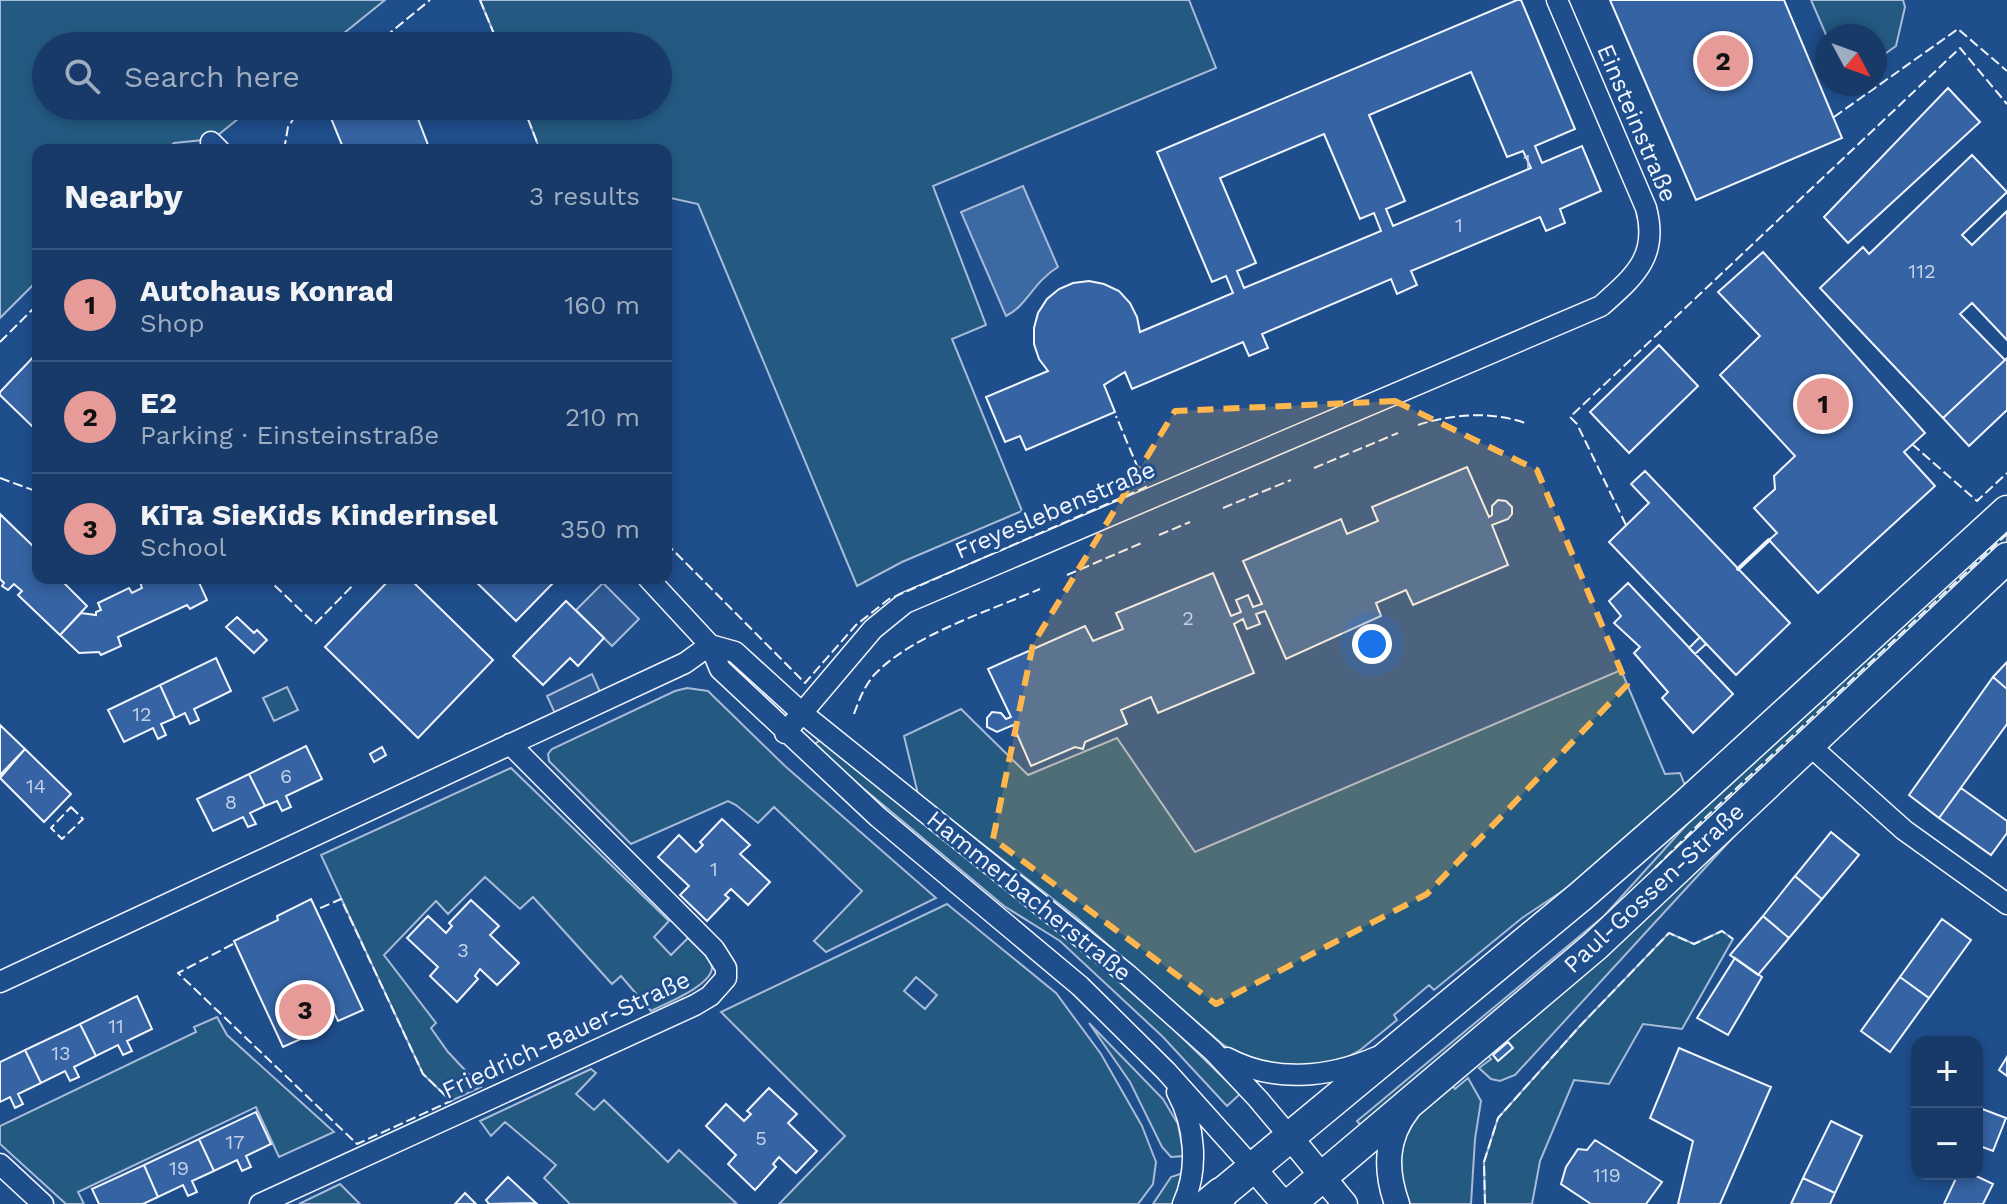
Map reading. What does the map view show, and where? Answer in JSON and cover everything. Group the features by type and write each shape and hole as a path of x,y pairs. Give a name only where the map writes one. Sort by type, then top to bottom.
{"main road":[{"name":"Paul-Gossen-Straße","path":"1215,1199 1581,896 1706,787 2007,511"},
{"name":"Paul-Gossen-Straße","path":"1290,1204 1595,946 2007,558"}],"street":[{"name":"Einsteinstraße","path":"1557,0 1646,208 1651,240 1639,266"},
{"name":"Freyeslebenstraße","path":"785,733 873,629 905,603 1601,306 1625,285 1639,266"},
{"name":"Hammerbacherstraße","path":"654,584 710,645 720,669 785,733 878,817 1080,986 1166,1071 1253,1168"},
{"name":"Hammerbacherstraße","path":"710,645 735,652 802,713 1128,975 1213,1051 1258,1099 1345,1204"},
{"path":"0,982 685,663 710,645"},
{"name":"Friedrich-Bauer-Straße","path":"260,1204 695,1005 710,996 726,978 726,968 714,949 510,744"},
{"path":"1808,744 1895,823 2007,904"},
{"name":"Paul-Gossen-Straße","path":"1213,1051 1248,1069 1301,1076 1357,1065 1399,1047"},
{"name":"Hammerbacherstraße","path":"1166,1071 1182,1101 1191,1128 1193,1166 1183,1204"},
{"path":"1397,1204 1387,1168 1389,1148 1404,1113 1415,1100"},
{"path":"0,1164 43,1204"},
{"path":"1253,1168 1284,1204"}],"highlighted area":[{"path":"1395,401 1537,470 1627,685 1427,894 1216,1004 993,839 1033,644 1175,411"}],"shaded area":[{"path":"0,0 385,0 345,32 32,32 32,120 237,120 213,139 173,144 32,144 32,286 0,318"},
{"path":"480,0 1189,0 1216,68 933,186 986,325 952,339 1022,511 902,562 857,586 698,204 672,198 672,144 538,144 528,120 672,120 672,32 493,32"},
{"path":"1811,0 1903,0 1905,7 1896,46 1887,52 1887,24 1821,24"},
{"path":"1023,186 1058,267 1006,316 961,212"},
{"path":"2007,529 2007,543 1773,759 1643,888 1364,1129 1357,1121 1604,916 1698,812"},
{"path":"604,584 639,619 612,646 576,610"},
{"path":"1621,670 1665,774 1680,773 1686,788 1573,884 1522,918 1434,990 1429,985 1394,1015 1397,1020 1359,1051 1344,1059 1309,1069 1242,1058 1076,917 918,794 904,736 961,709 1028,775 1117,738 1195,852"},
{"path":"592,674 604,701 559,722 547,696"},
{"path":"287,687 298,710 274,721 263,698"},
{"path":"687,688 708,691 785,766 936,898 826,952 814,941 862,891 774,807 758,823 728,801 631,844 549,761 548,754 552,749"},
{"path":"820,740 1109,973 1168,1024 1240,1094 1227,1106 1163,1037 1060,941 1004,906 828,759 815,744"},
{"path":"511,768 669,921 654,937 671,955 688,938 712,967 710,974 697,987 651,1011 621,976 612,984 533,897 520,909 485,877 448,914 436,901 384,955 436,1023 431,1028 448,1052 481,1087 451,1101 423,1074 321,855"},
{"path":"1737,827 1737,833 1515,1075 1500,1081 1491,1079 1479,1068 1491,1059 1487,1054"},
{"path":"947,904 1056,993 1101,1054 1142,1126 1156,1162 1153,1184 1138,1204 779,1204 845,1136 721,1012","holes":["916,977 937,995 925,1009 904,991"]},
{"path":"1722,931 1733,939 1682,1029 1643,1024 1609,1084 1574,1080 1540,1161 1532,1204 1485,1204 1484,1162 1498,1118 1669,933 1694,944"},
{"path":"217,1017 227,1035 334,1132 279,1157 256,1107 78,1192 84,1204 66,1204 0,1144 0,1126 196,1032 194,1027"},
{"path":"1089,1023 1163,1099 1178,1124 1184,1156 1171,1157 1162,1147 1130,1082"},
{"path":"591,1069 596,1073 576,1094 594,1110 604,1100 668,1162 679,1150 737,1204 570,1204 544,1178 556,1165 505,1122 491,1136 480,1121"},
{"path":"1468,1078 1481,1101 1471,1204 1410,1204 1401,1166 1406,1136 1435,1097 1450,1084 1455,1089"},
{"path":"1183,1173 1175,1204 1153,1204 1171,1177"},
{"path":"340,1184 360,1204 299,1204"}],"building":[{"path":"1521,0 1575,129 1535,146 1542,163 1582,146 1601,191 1560,209 1565,223 1546,231 1540,217 1411,271 1417,285 1397,294 1391,279 1262,334 1268,348 1249,356 1243,342 1132,389 1125,372 1104,385 1115,412 1026,450 1020,436 1005,442 986,397 1048,371 1039,359 1034,344 1034,328 1038,313 1047,299 1059,289 1089,281 1119,291 1130,303 1140,332 1233,293 1226,276 1212,282 1157,152","holes":["1471,72 1507,157 1523,151 1531,168 1393,226 1386,209 1405,201 1369,115","1324,134 1360,219 1374,213 1381,231 1244,288 1237,271 1256,263 1220,178"]},
{"path":"1610,0 1784,0 1815,74 1815,96 1824,96 1842,138 1696,200"},
{"path":"1948,88 1980,122 1848,243 1824,217"},
{"path":"332,120 418,120 428,144 342,144"},
{"path":"1972,155 2007,192 1962,235 1972,245 2007,211 2007,340 1972,303 1960,314 2005,360 1943,418 1820,288 1863,247 1869,254"},
{"path":"1763,252 1925,433 1904,452 1935,486 1818,593 1769,540 1777,533 1754,508 1775,489 1774,476 1795,456 1720,375 1760,336 1718,292"},
{"path":"1659,345 1698,386 1629,453 1590,412"},
{"path":"32,358 32,426 0,395"},
{"path":"2007,358 2007,410 1969,446 1943,418"},
{"path":"1467,467 1489,517 1492,506 1498,500 1506,501 1512,507 1508,519 1492,525 1508,565 1413,605 1406,590 1376,603 1381,616 1286,659 1265,611 1256,614 1260,624 1247,629 1243,619 1234,624 1254,673 1158,713 1151,697 1121,710 1127,724 1085,742 1083,749 1075,747 1031,766 1013,725 997,732 987,727 987,718 992,712 1001,713 1006,719 1011,717 988,669 1085,626 1093,641 1123,629 1116,613 1213,573 1231,616 1241,612 1236,600 1248,595 1253,607 1262,604 1243,561 1341,519 1347,534 1378,521 1372,507"},
{"path":"1645,471 1790,623 1736,675 1609,542 1649,503 1631,484"},
{"path":"0,514 32,545 32,584 65,584 87,606 60,635 18,595 22,591 14,584 8,590 2,586 4,583 0,579"},
{"path":"1628,583 1733,694 1693,733 1662,698 1668,692 1634,653 1640,647 1614,623 1621,616 1609,601"},
{"path":"141,584 200,584 207,600 190,609 187,605 118,637 121,646 101,655 99,652 79,653 60,635 81,613 96,615 101,610 98,603 129,588 132,593 142,588"},
{"path":"385,584 415,584 493,660 418,738 325,647"},
{"path":"478,584 552,584 516,621"},
{"path":"566,601 604,638 578,666 570,658 543,685 513,656"},
{"path":"237,617 267,640 254,653 226,627"},
{"path":"1700,637 1706,644 1695,654 1689,648"},
{"path":"216,658 231,691 194,709 199,720 190,724 185,713 175,718 160,685"},
{"path":"2007,662 2007,689 1993,677"},
{"path":"1993,677 2007,689 2007,724 1939,818 1909,795"},
{"path":"160,685 175,718 161,724 166,735 158,739 153,728 124,742 108,710"},
{"path":"0,725 25,749 0,775"},
{"path":"306,746 322,779 286,796 291,807 282,811 277,801 265,806 249,774"},
{"path":"382,747 386,755 374,762 370,754"},
{"path":"25,749 71,794 44,822 0,778"},
{"path":"249,774 265,806 250,813 256,824 248,827 243,817 213,831 197,799"},
{"path":"1961,788 2007,821 2007,833 1991,855 1939,818"},
{"path":"722,819 750,845 740,854 770,882 748,905 731,889 725,895 729,898 707,921 680,895 689,886 658,857 679,835 696,852 703,845 700,842"},
{"path":"1831,832 1859,855 1822,899 1795,876"},
{"path":"1795,876 1822,899 1789,938 1763,916"},
{"path":"311,899 363,1010 338,1021 329,1002 317,1007 326,1027 315,1032 307,1015 304,1017 312,1034 283,1047 234,941 278,920 277,916"},
{"path":"471,900 499,926 490,935 519,963 497,985 480,969 475,976 478,979 457,1002 430,976 438,967 407,938 428,916 446,933 452,926 449,923"},
{"path":"1763,916 1789,938 1758,975 1730,955"},
{"path":"1942,919 1971,940 1929,998 1900,977"},
{"path":"1735,958 1762,977 1728,1035 1697,1018"},
{"path":"1900,977 1929,998 1890,1052 1861,1031"},
{"path":"137,996 152,1029 127,1041 132,1051 123,1055 118,1045 96,1056 80,1024"},
{"path":"80,1024 96,1056 74,1067 79,1077 70,1081 65,1071 41,1083 25,1050"},
{"path":"1508,1042 1513,1048 1498,1061 1493,1055"},
{"path":"1679,1048 1771,1087 1720,1204 1678,1204 1693,1141 1650,1118"},
{"path":"25,1050 41,1083 18,1094 23,1104 15,1108 10,1097 0,1102 0,1062"},
{"path":"2007,1057 2007,1076 1999,1070"},
{"path":"769,1088 797,1114 788,1123 817,1151 796,1173 779,1157 773,1164 776,1167 755,1190 728,1164 736,1155 706,1126 726,1104 744,1121 751,1114 747,1111"},
{"path":"1983,1109 2006,1118 1993,1151 1983,1147"},
{"path":"256,1112 271,1144 246,1156 251,1167 242,1171 237,1160 214,1171 199,1139"},
{"path":"1831,1121 1862,1136 1835,1193 1803,1178"},
{"path":"199,1139 214,1171 192,1181 197,1192 188,1196 183,1185 158,1197 144,1165"},
{"path":"1595,1140 1662,1182 1646,1204 1591,1204 1561,1184 1566,1167 1578,1149 1587,1150"},
{"path":"144,1165 158,1197 143,1204 99,1204 92,1189"},
{"path":"508,1177 536,1203 489,1204 486,1200"},
{"path":"1803,1178 1835,1193 1830,1204 1791,1204"},
{"path":"1983,1179 1993,1184 1983,1204 1944,1204 1955,1180"},
{"path":"465,1193 476,1204 455,1204"}],"fence":[{"path":"391,32 430,0"},
{"path":"480,0 493,32"},
{"path":"1834,117 1958,29 2007,71"},
{"path":"1626,525 1577,424 1570,417 1960,48 2007,104"},
{"path":"285,144 293,120"},
{"path":"528,120 538,144"},
{"path":"0,342 32,310"},
{"path":"1418,425 1472,415 1525,423"},
{"path":"672,549 805,683 856,625 889,599 1146,487 1116,416"},
{"path":"1314,468 1398,433"},
{"path":"1912,444 1977,501 2007,473"},
{"path":"0,478 32,490"},
{"path":"1223,508 1291,480"},
{"path":"1159,535 1190,522"},
{"path":"1655,868 2007,534"},
{"path":"1067,575 1144,542"},
{"path":"273,584 315,624 354,584"},
{"path":"854,714 874,675 909,648 952,625 1040,589"},
{"path":"71,807 83,819 62,839 51,828 71,807"},
{"path":"233,944 178,973 357,1144 451,1101 423,1074 341,899 316,910"},
{"path":"1485,1204 1484,1162 1498,1118 1579,1027 1669,933 1694,944 1722,931 1733,939"}],"wall":[{"path":"1738,569 1769,540"}],"place":[{"name":"E2","path":"1723,61"},
{"name":"Autohaus Konrad","path":"1823,404"},
{"name":"KiTa SieKids Kinderinsel","path":"305,1010"}]}
